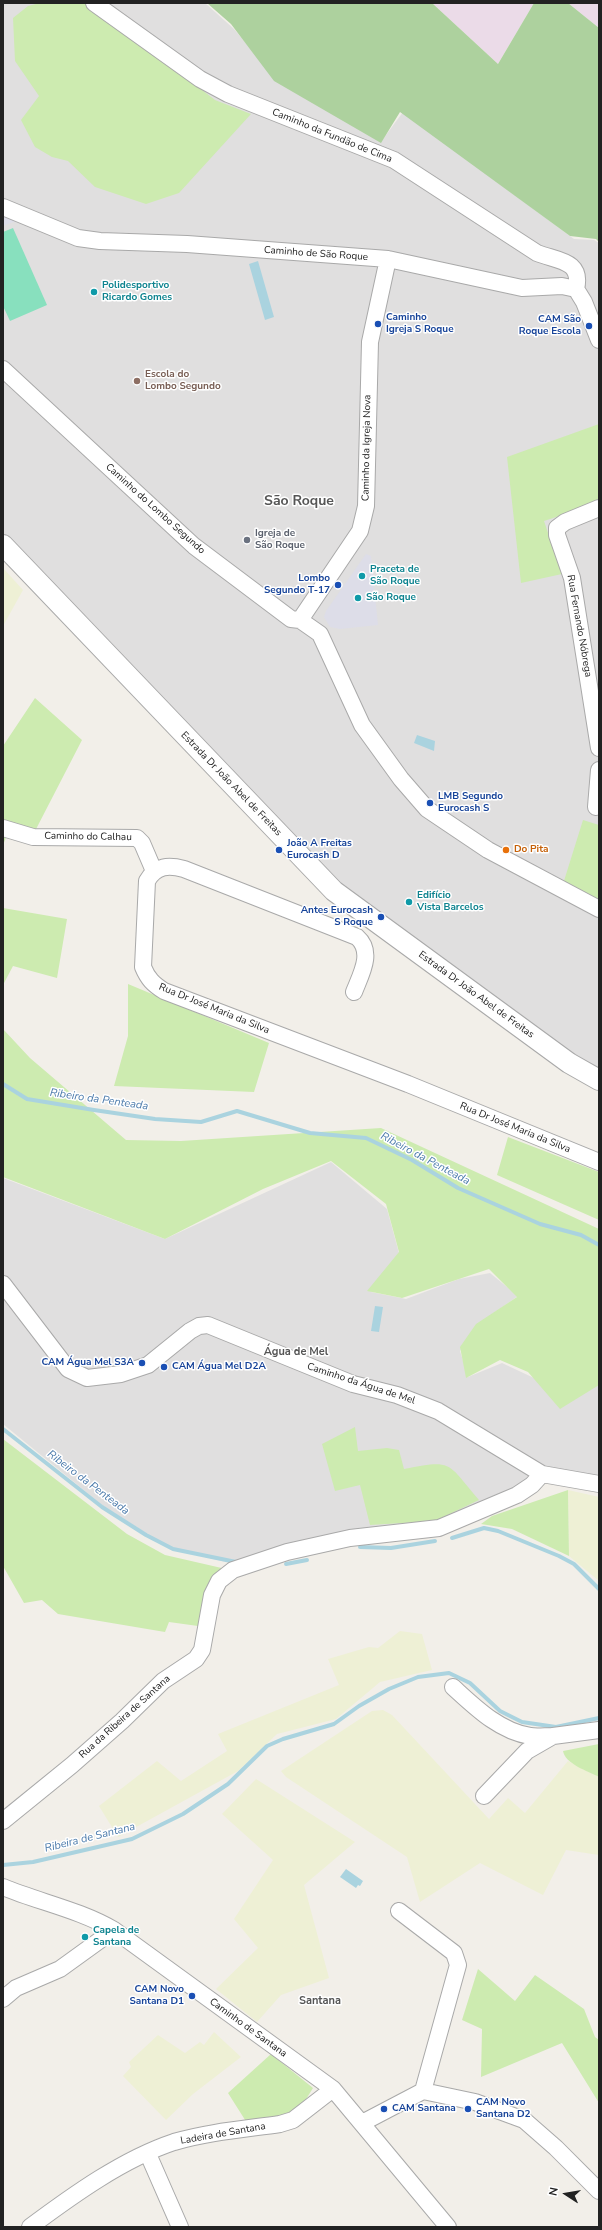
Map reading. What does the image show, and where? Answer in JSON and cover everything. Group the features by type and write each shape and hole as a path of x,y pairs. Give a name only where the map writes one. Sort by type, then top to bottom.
{"street":[{"name":"Caminho da Fundão de Cima","path":"94,3 200,79 228,94 394,160 537,253 561,260 572,266 577,275 576,289"},
{"name":"Caminho de São Roque","path":"3,207 78,238 100,241 187,244 388,260 522,288 562,286 576,289"},
{"name":"Caminho da Igreja Nova","path":"300,620 360,531 363,520 366,506 370,342 388,260"},
{"path":"576,289 584,302 599,340"},
{"name":"Caminho do Lombo Segundo","path":"3,369 194,546 291,619 300,620 320,634 362,725 401,779 427,809 488,850 599,909"},
{"name":"Rua Fernando Nóbrega","path":"599,508 564,522 557,528 556,536 572,578 599,748"},
{"name":"Estrada Dr João Abel de Freitas","path":"3,545 334,890 569,1063 599,1080"},
{"path":"596,807 599,770"},
{"name":"Caminho do Calhau","path":"3,828 33,837 137,838 142,843 154,871"},
{"path":"154,871 168,866 184,869 357,937 363,942 366,950 354,992"},
{"name":"Rua Dr José Maria da Silva","path":"154,871 147,881 143,947 143,967 147,978 153,984 164,991 408,1084 599,1162"},
{"name":"Caminho da Água de Mel","path":"3,1284 68,1369 86,1378 121,1374 148,1365 190,1331 199,1326 208,1325 353,1384 397,1395 438,1411 542,1474 599,1484"},
{"name":"Rua da Ribeira de Santana","path":"3,1821 105,1736 163,1681 196,1659 202,1650 212,1595 219,1581 233,1570 287,1552 350,1538 438,1528 517,1495 532,1485 542,1474"},
{"path":"453,1687 487,1717 512,1730 530,1736 553,1736 599,1730"},
{"path":"484,1796 527,1751 553,1736"},
{"name":"Caminho de Santana","path":"3,1887 31,1899 95,1919 114,1930 333,2090 448,2227"},
{"path":"399,1911 454,1953 458,1965 423,2091"},
{"path":"3,1999 16,1988 60,1969 114,1930"},
{"name":"Ladeira de Santana","path":"30,2227 81,2190 118,2168 174,2142 280,2124 293,2120 333,2090"},
{"path":"362,2123 423,2091 475,2102 524,2120 556,2148 599,2190"},
{"path":"148,2154 180,2227"}],"shaded area":[{"path":"3,3 205,3 234,29 277,80 383,139 403,112 574,239 594,240 599,243 599,1078 322,888 3,549"},
{"path":"432,3 534,3 498,64"},
{"path":"568,3 599,3 599,28"},
{"path":"3,216 16,221 3,226"},
{"name":"Praceta de São Roque","path":"366,554 371,556 378,625 340,629 330,627 324,617 326,611"},
{"path":"331,1162 387,1209 399,1253 371,1292 406,1299 459,1279 490,1273 518,1296 477,1325 460,1351 468,1377 502,1363 534,1378 599,1382 599,1480 541,1473 444,1529 349,1539 243,1566 171,1549 102,1505 3,1424 3,1178 165,1239"}],"green space":[{"path":"40,3 90,3 215,100 251,114 179,193 146,204 95,187 68,161 52,157 35,147 21,120 39,96 15,61 13,18 28,6"},
{"path":"207,3 432,3 498,64 534,3 568,3 599,28 599,242 596,239 570,236 400,112 381,143 274,81 231,24"},
{"path":"13,228 47,305 10,321 3,306 3,232"},
{"path":"599,424 599,503 544,521 562,574 521,583 507,457"},
{"path":"3,568 23,590 3,626"},
{"path":"35,698 82,740 34,833 11,825 3,845 3,746"},
{"path":"583,820 599,825 599,905 563,884"},
{"path":"3,908 67,919 57,978 13,966 3,985"},
{"path":"128,984 269,1043 254,1092 114,1086 128,1036"},
{"path":"3,1029 30,1058 126,1140 181,1141 381,1128 599,1229 599,1385 560,1409 528,1372 500,1360 466,1378 460,1347 476,1324 517,1297 489,1269 402,1298 367,1291 399,1252 386,1204 331,1161 263,1189 165,1239 3,1177"},
{"path":"508,1137 599,1172 599,1220 497,1175"},
{"path":"355,1427 358,1451 387,1448 399,1450 404,1469 432,1464 448,1467 461,1478 479,1500 435,1521 370,1525 360,1485 335,1491 322,1444"},
{"path":"3,1439 127,1534 165,1555 226,1569 206,1594 198,1626 169,1622 165,1632 58,1614 42,1600 24,1603 3,1566"},
{"path":"568,1490 599,1497 599,1581 569,1556"},
{"path":"568,1490 569,1556 512,1529 481,1524 492,1516"},
{"path":"400,1631 422,1634 432,1670 380,1682 336,1719 277,1734 238,1771 118,1837 99,1806 157,1761 181,1781 227,1751 218,1734 339,1685 328,1659 369,1647 378,1648"},
{"path":"383,1710 392,1715 489,1819 508,1798 525,1813 568,1761 599,1777 599,1855 566,1850 543,1895 480,1863 420,1902 407,1857 286,1777 281,1771 372,1711"},
{"path":"599,1744 599,1777 572,1763 565,1756 563,1751"},
{"path":"256,1779 355,1842 304,1885 329,1978 281,1995 257,2022 216,1989 258,1948 234,1919 273,1860 222,1814"},
{"path":"478,1969 515,2001 535,1975 584,2009 595,2037 599,2040 599,2103 562,2043 481,2077 482,2029 462,2020"},
{"path":"214,2032 241,2057 193,2094 166,2120 123,2076 131,2067 129,2062 158,2035 185,2053 200,2042 204,2045"},
{"path":"271,2054 313,2088 303,2104 286,2114 247,2123 228,2093"}],"water":[{"path":"258,261 274,317 265,320 249,264"},
{"path":"417,735 435,741 434,751 414,743"},
{"path":"375,1306 383,1307 379,1332 371,1331"},
{"path":"346,1869 363,1881 360,1886 358,1885 356,1888 340,1877"}],"waterway":[{"name":"Ribeiro da Penteada","path":"3,1084 27,1099 94,1110 155,1119 201,1122 237,1111 310,1133 366,1138 412,1160 458,1188 540,1224 581,1235 599,1245"},
{"name":"Ribeiro da Penteada","path":"3,1429 102,1507 146,1535 173,1549 236,1562"},
{"name":"Ribeiro da Penteada","path":"452,1538 484,1528 498,1531 559,1556 574,1564 599,1589"},
{"name":"Ribeiro da Penteada","path":"360,1547 391,1548 435,1541"},
{"name":"Ribeiro da Penteada","path":"286,1564 307,1560"},
{"name":"Ribeira de Santana","path":"3,1865 33,1862 132,1839 183,1814 228,1784 267,1746 283,1739 334,1724 359,1706 389,1689 418,1677 449,1673 470,1683 500,1711 522,1722 556,1727 599,1718"}],"place":[{"name":"Polidesportivo Ricardo Gomes","path":"94,292"},
{"name":"Caminho Igreja S Roque","path":"378,324"},
{"name":"CAM São Roque Escola","path":"589,326"},
{"name":"Escola do Lombo Segundo","path":"137,381"},
{"name":"Igreja de São Roque","path":"247,540"},
{"name":"Praceta de São Roque","path":"362,576"},
{"name":"Lombo Segundo T-17","path":"338,585"},
{"name":"São Roque","path":"358,598"},
{"name":"LMB Segundo Eurocash S","path":"430,803"},
{"name":"João A Freitas Eurocash D","path":"279,850"},
{"name":"Do Pita","path":"506,850"},
{"name":"Edifício Vista Barcelos","path":"409,902"},
{"name":"Antes Eurocash S Roque","path":"381,917"},
{"name":"CAM Água Mel S3A","path":"142,1363"},
{"name":"CAM Água Mel D2A","path":"164,1367"},
{"name":"Capela de Santana","path":"85,1937"},
{"name":"CAM Novo Santana D1","path":"192,1996"},
{"name":"CAM Santana","path":"384,2109"},
{"name":"CAM Novo Santana D2","path":"468,2109"}],"district":[{"name":"São Roque","path":"299,502"},
{"name":"Água de Mel","path":"296,1352"},
{"name":"Santana","path":"320,2001"}]}
